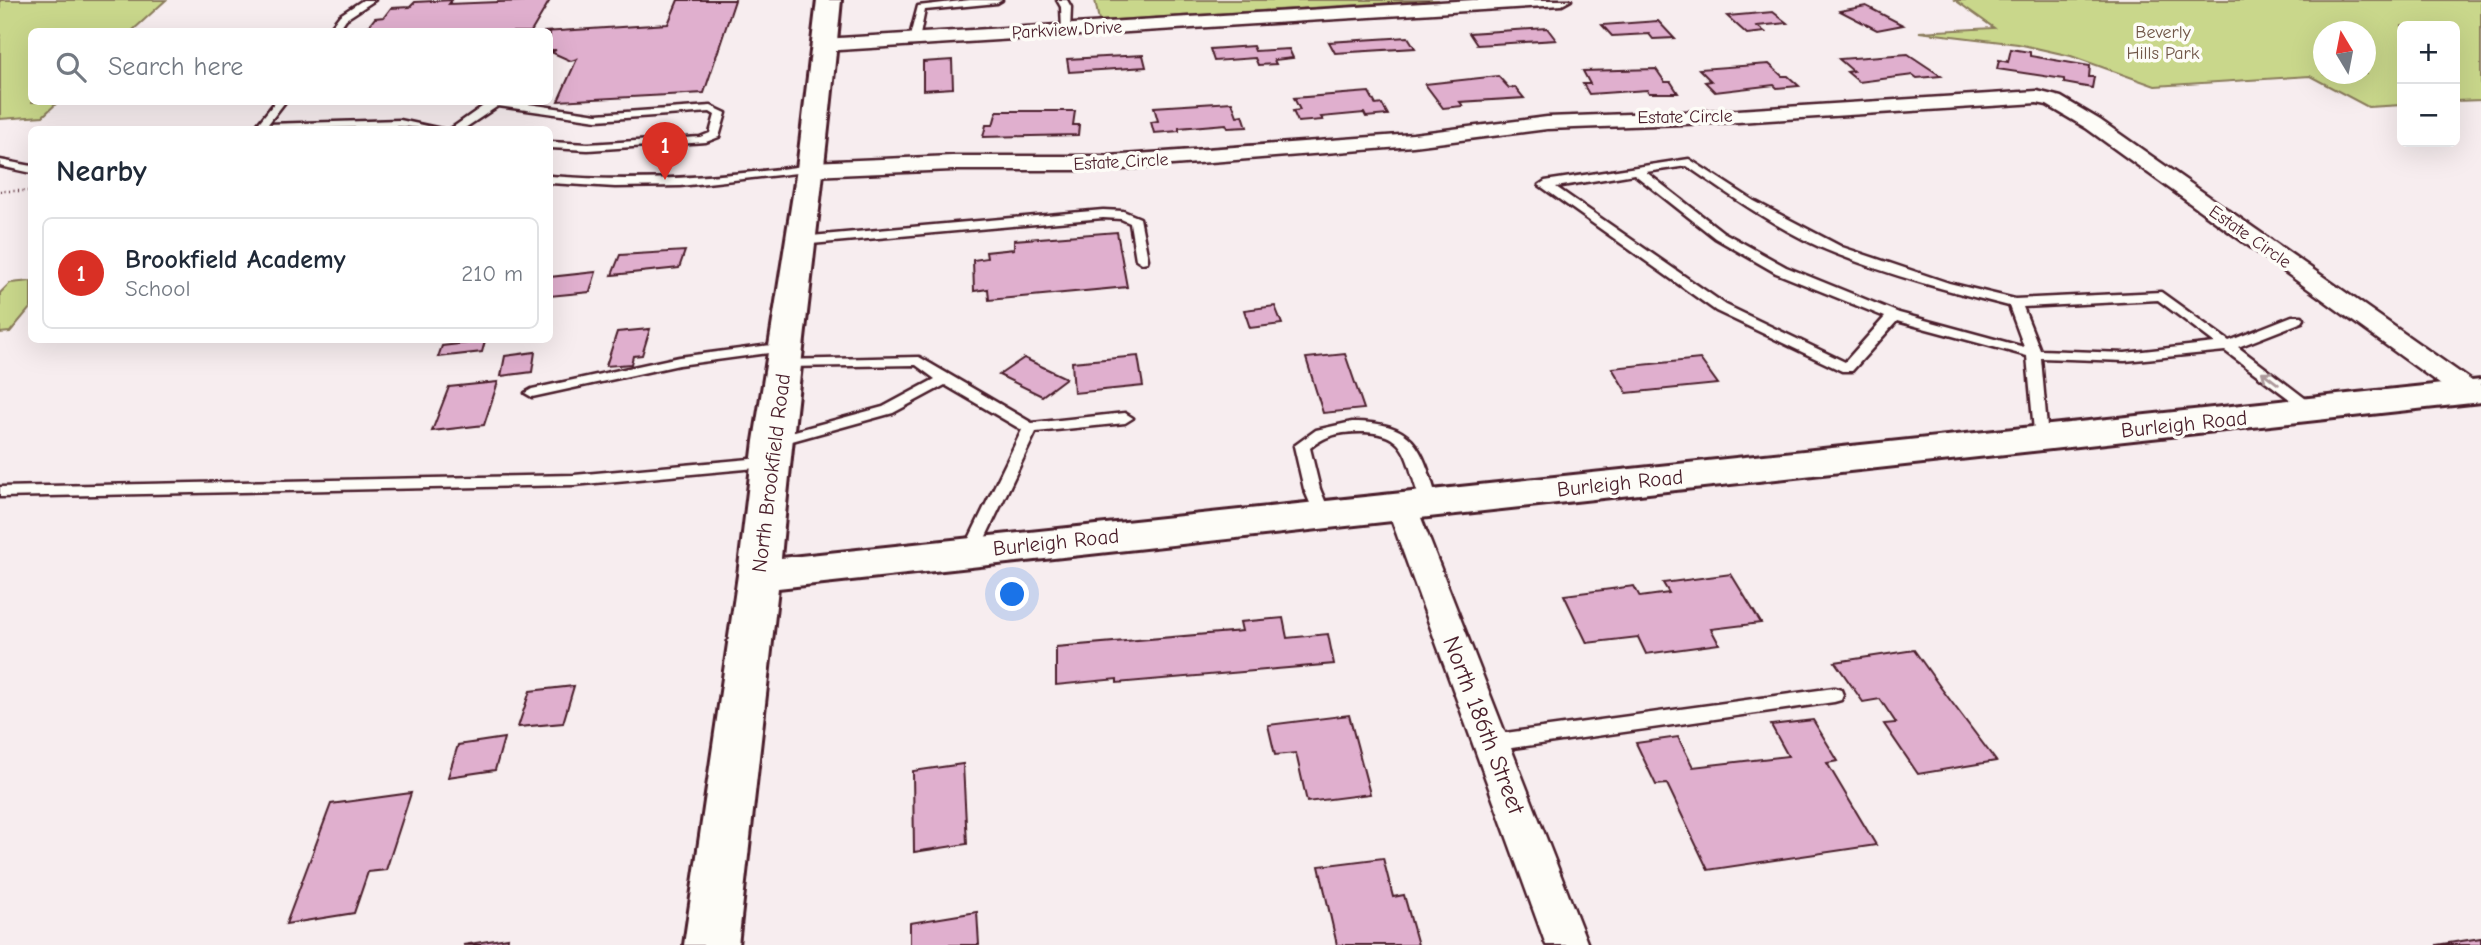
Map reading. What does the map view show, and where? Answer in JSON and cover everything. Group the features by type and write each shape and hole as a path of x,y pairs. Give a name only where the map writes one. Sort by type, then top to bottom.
{"street":[{"name":"North Brookfield Road","path":"711,945 811,169 829,0"},
{"name":"Parkview Drive","path":"823,45 1562,0"},
{"name":"Estate Circle","path":"811,169 902,164 1121,163 1413,140 1546,123 1738,116 2036,97 2054,101 2093,124 2475,391"},
{"name":"Burleigh Road","path":"759,575 2475,391"},
{"name":"North 186th Street","path":"1416,504 1491,743 1567,945"}],"lane":[{"path":"335,28 343,17 370,0"},
{"path":"914,40 921,8 997,0"},
{"path":"1062,0 1066,7 1067,30"},
{"path":"260,126 278,105"},
{"path":"461,126 491,105"},
{"path":"515,105 597,117 711,109 721,113 715,135 702,140 588,147 553,145"},
{"path":"329,126 400,123 418,126"},
{"path":"1894,316 1847,368 1721,308 1545,185 1689,162 1750,204 1837,250 1945,286 2015,303 2161,296 2312,409"},
{"path":"0,163 28,169"},
{"path":"553,180 611,184 664,183 811,169"},
{"path":"1636,170 1719,235 1781,270 1894,316 2034,354 2125,357 2228,346 2297,319"},
{"path":"800,241 1103,214 1123,215 1136,221 1142,258"},
{"path":"2015,303 2034,354 2040,439"},
{"path":"532,393 679,360 785,355 919,361 1030,428 1125,418"},
{"path":"0,492 575,480 773,452 888,410 945,379"},
{"path":"971,551 1030,428"},
{"path":"1322,513 1312,489 1303,446 1321,433 1357,428 1388,428 1404,439 1416,504"},
{"path":"1491,743 1833,695"}],"path":[{"path":"0,191 28,191"}],"green space":[{"path":"0,0 166,0 135,28 28,28 28,105 55,105 43,116 0,119"},
{"path":"1095,0 1439,0 1099,21"},
{"name":"Beverly Hills Park","path":"1955,0 2481,0 2481,100 2460,101 2460,21 2397,21 2397,105 2368,107 2325,84 2376,84 2376,21 2313,21 2313,78 2155,86 2071,56 2018,44 1919,32 1994,28"},
{"path":"28,281 28,311 10,332 0,333 0,293 10,283"}],"building":[{"path":"452,0 449,4 550,0 533,28 367,28 375,18 384,17 391,8 410,7 415,2"},
{"path":"678,0 735,0 704,93 558,101 577,59 571,61 553,53 556,50 553,50 553,31 668,24"},
{"path":"1866,6 1903,25 1877,30 1840,11"},
{"path":"1773,12 1787,23 1757,26 1765,32 1747,34 1727,16"},
{"path":"1658,21 1674,38 1653,39 1649,34 1612,36 1602,25"},
{"path":"1547,28 1556,40 1477,45 1469,33"},
{"path":"1408,37 1415,48 1335,53 1329,42"},
{"path":"1253,46 1255,51 1289,49 1293,58 1274,60 1276,64 1258,65 1255,58 1214,61 1210,49"},
{"path":"2011,49 2030,52 2030,56 2090,66 2089,77 2094,77 2092,88 2064,83 2064,79 1997,69 1999,60 2008,62"},
{"path":"1908,54 1941,76 1917,78 1913,75 1859,82 1847,72 1853,71 1839,59"},
{"path":"1143,55 1146,67 1069,72 1067,59"},
{"path":"952,60 953,88 923,90 923,62"},
{"path":"1769,64 1799,86 1777,88 1774,85 1715,92 1705,82 1711,81 1699,69"},
{"path":"1656,69 1665,82 1671,82 1678,93 1649,93 1647,90 1589,94 1583,84 1590,84 1583,71"},
{"path":"1498,76 1509,88 1515,87 1524,98 1460,102 1463,106 1443,108 1425,84"},
{"path":"1369,92 1376,105 1382,104 1388,115 1366,117 1364,113 1298,122 1293,111 1300,110 1294,98"},
{"path":"1232,102 1237,116 1243,115 1247,127 1228,128 1226,124 1154,133 1151,122 1158,121 1154,107"},
{"path":"997,111 1075,111 1073,125 1079,125 1078,135 983,137 986,125 993,125"},
{"path":"1117,232 1127,287 989,300 988,289 974,291 973,260 987,258 986,252 1014,249 1014,240"},
{"path":"685,251 679,268 612,275 620,255"},
{"path":"596,272 590,292 553,296 553,277"},
{"path":"1275,306 1282,324 1250,328 1244,310"},
{"path":"650,329 642,355 633,356 631,364 606,366 617,332"},
{"path":"484,343 482,352 438,357 442,346"},
{"path":"535,352 532,372 501,376 505,356"},
{"path":"1345,354 1364,409 1323,413 1306,358"},
{"path":"1138,356 1143,386 1074,393 1072,362"},
{"path":"1024,358 1066,378 1042,396 999,375"},
{"path":"1700,359 1718,384 1627,393 1612,368"},
{"path":"498,382 484,425 432,431 449,387"},
{"path":"1731,574 1761,623 1711,629 1719,644 1646,654 1638,637 1587,643 1564,595 1634,586 1640,597 1669,593 1663,583"},
{"path":"1283,618 1287,638 1328,634 1334,664 1117,683 1117,679 1056,685 1056,647 1242,631 1240,622"},
{"path":"1914,650 1996,761 1918,774 1884,724 1896,723 1880,699 1863,702 1835,662"},
{"path":"574,686 563,723 518,727 530,691"},
{"path":"1349,715 1370,794 1307,802 1296,753 1275,755 1268,725"},
{"path":"1813,720 1838,761 1827,763 1876,845 1708,870 1667,784 1656,785 1636,743 1678,737 1693,767 1788,756 1771,725"},
{"path":"504,738 495,770 448,777 458,745"},
{"path":"963,764 967,844 914,852 913,771"},
{"path":"411,793 386,870 368,872 354,913 286,924 331,804"},
{"path":"1383,858 1393,897 1404,895 1418,945 1337,945 1319,866"},
{"path":"977,912 979,945 910,945 910,923"},
{"path":"508,938 507,945 463,945"},
{"path":"2481,938 2481,945 2436,945"}],"place":[{"name":"Brookfield Academy","path":"665,180"}]}
